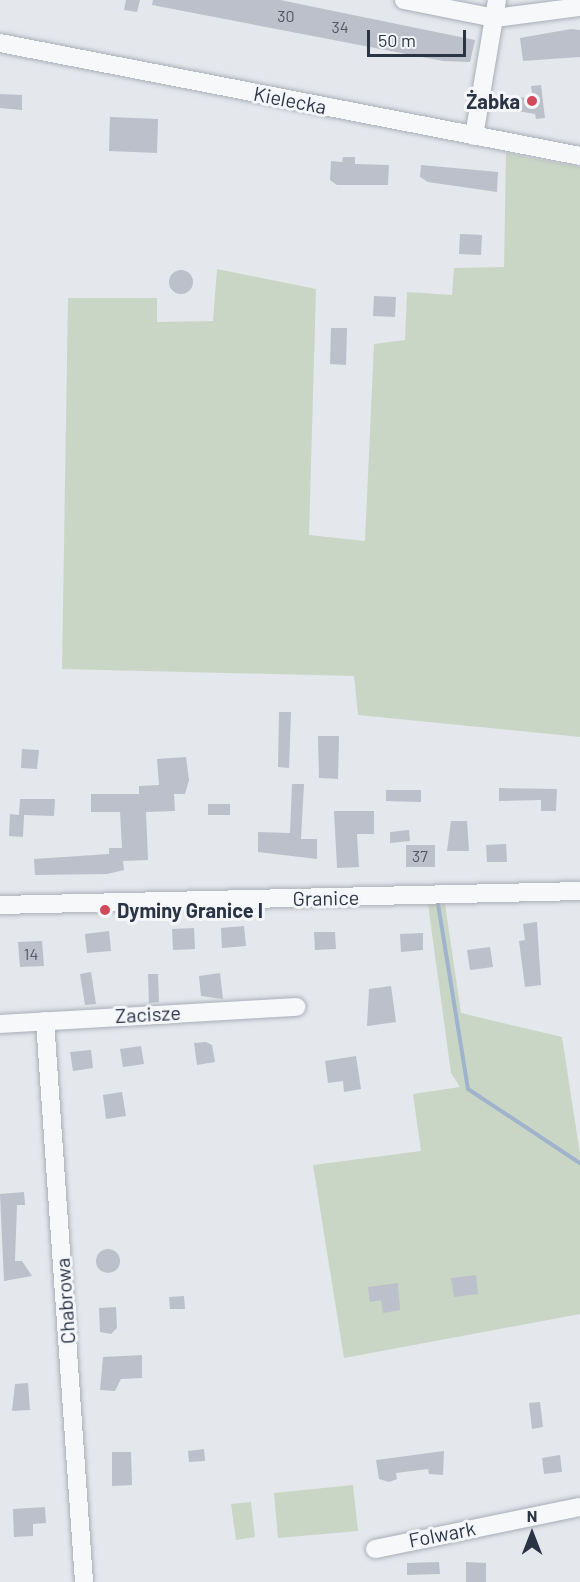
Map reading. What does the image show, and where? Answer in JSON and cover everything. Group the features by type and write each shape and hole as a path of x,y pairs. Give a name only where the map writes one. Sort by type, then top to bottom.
{"street":[{"path":"404,0 496,9 580,7"},
{"path":"474,136 496,9"},
{"name":"Kielecka","path":"0,43 580,156"},
{"name":"Granice","path":"0,905 580,891"},
{"name":"Zacisze","path":"0,1024 297,1006"},
{"name":"Chabrowa","path":"45,1021 84,1582"},
{"name":"Folwark","path":"375,1549 580,1507"}],"green space":[{"path":"506,153 580,167 580,737 358,715 354,676 62,669 68,298 157,298 157,322 213,321 217,269 316,289 309,535 365,541 374,344 405,340 407,292 452,295 454,268 504,267"},
{"path":"428,904 445,904 461,1013 562,1037 580,1154 580,1314 344,1358 313,1165 421,1151 413,1094 460,1087 451,1073"},
{"path":"353,1485 358,1531 278,1538 274,1493"},
{"path":"251,1502 255,1537 236,1540 231,1504"}],"building":[{"path":"126,0 140,0 137,12 124,10"},
{"path":"153,0 280,0 475,40 470,62 443,61 152,5"},
{"path":"571,29 580,30 580,57 523,61 520,38"},
{"name":"Żabka","path":"541,85 545,118 536,119 535,114 518,111 521,97 533,100 531,86"},
{"path":"0,94 22,95 22,110 0,108"},
{"path":"110,117 158,119 157,153 109,151"},
{"path":"343,157 355,157 355,164 389,165 388,185 337,185 330,180 331,161 342,162"},
{"path":"421,165 498,172 497,192 428,182 420,177"},
{"path":"460,234 482,235 481,255 459,254"},
{"path":"181,270 190,273 193,282 190,291 181,294 172,291 169,282 172,273"},
{"path":"374,296 396,297 395,317 373,316"},
{"path":"331,328 347,328 346,365 330,364"},
{"path":"279,712 291,712 289,768 278,767"},
{"path":"318,736 339,736 338,779 319,778"},
{"path":"22,749 39,750 37,769 21,768"},
{"path":"186,757 189,780 185,794 174,794 175,811 146,812 148,860 123,861 124,870 107,874 35,875 34,859 109,854 109,848 122,848 120,812 91,812 91,794 139,794 139,786 159,785 157,759"},
{"path":"292,784 304,784 301,839 317,839 317,859 258,852 258,832 290,833"},
{"path":"499,788 557,789 556,811 541,811 541,800 499,801"},
{"path":"386,790 421,790 421,802 386,801"},
{"path":"20,799 55,799 54,816 24,815 23,837 9,836 10,814 19,815"},
{"path":"208,804 230,804 230,815 208,815"},
{"path":"334,811 374,811 374,834 357,834 359,867 337,868"},
{"path":"451,821 467,821 469,851 447,851"},
{"path":"409,830 410,841 390,843 390,832"},
{"path":"506,844 507,862 487,862 486,845"},
{"path":"406,845 435,845 435,867 406,867"},
{"path":"537,922 541,985 525,987 519,941 525,940 523,924"},
{"path":"244,926 246,946 222,948 221,928"},
{"path":"194,928 195,949 173,950 172,929"},
{"path":"109,931 111,951 87,953 85,934"},
{"path":"314,932 335,932 336,949 315,950"},
{"path":"423,933 423,950 401,952 400,934"},
{"path":"42,941 44,966 20,967 18,942"},
{"path":"490,947 493,967 470,970 467,950"},
{"path":"91,972 96,1004 85,1005 80,974"},
{"path":"220,973 223,999 201,996 199,976"},
{"path":"148,974 158,974 159,1002 149,1003"},
{"path":"391,986 396,1022 367,1026 369,989"},
{"path":"206,1042 212,1045 215,1062 197,1065 194,1043"},
{"path":"141,1046 144,1064 123,1067 120,1049"},
{"path":"91,1050 93,1068 73,1071 70,1052"},
{"path":"356,1056 361,1089 344,1092 343,1081 328,1083 325,1061"},
{"path":"122,1092 126,1116 106,1119 103,1095"},
{"path":"24,1192 25,1205 17,1205 15,1261 22,1261 32,1276 4,1281 0,1194"},
{"path":"108,1249 117,1252 120,1261 117,1270 108,1273 99,1270 96,1261 99,1252"},
{"path":"476,1275 478,1294 454,1297 451,1278"},
{"path":"398,1283 400,1310 383,1313 381,1300 370,1302 368,1287"},
{"path":"184,1296 185,1309 170,1309 169,1297"},
{"path":"116,1307 117,1328 111,1334 100,1332 99,1308"},
{"path":"142,1355 142,1378 121,1379 115,1391 100,1390 103,1357"},
{"path":"28,1383 30,1410 12,1411 15,1384"},
{"path":"540,1402 543,1427 532,1429 529,1403"},
{"path":"204,1449 205,1461 189,1462 188,1451"},
{"path":"444,1451 443,1475 429,1474 428,1469 396,1473 397,1479 389,1482 379,1479 376,1460"},
{"path":"112,1452 131,1452 132,1485 112,1486"},
{"path":"560,1455 562,1472 544,1474 542,1458"},
{"path":"45,1507 46,1523 33,1524 33,1536 14,1537 13,1509"},
{"path":"439,1562 440,1574 407,1575 407,1563"},
{"path":"466,1562 486,1563 486,1582 466,1582"}],"waterway":[{"path":"438,904 468,1089 580,1163"}],"place":[{"name":"Żabka","path":"532,101"},
{"name":"Dyminy Granice I","path":"105,910"}]}
